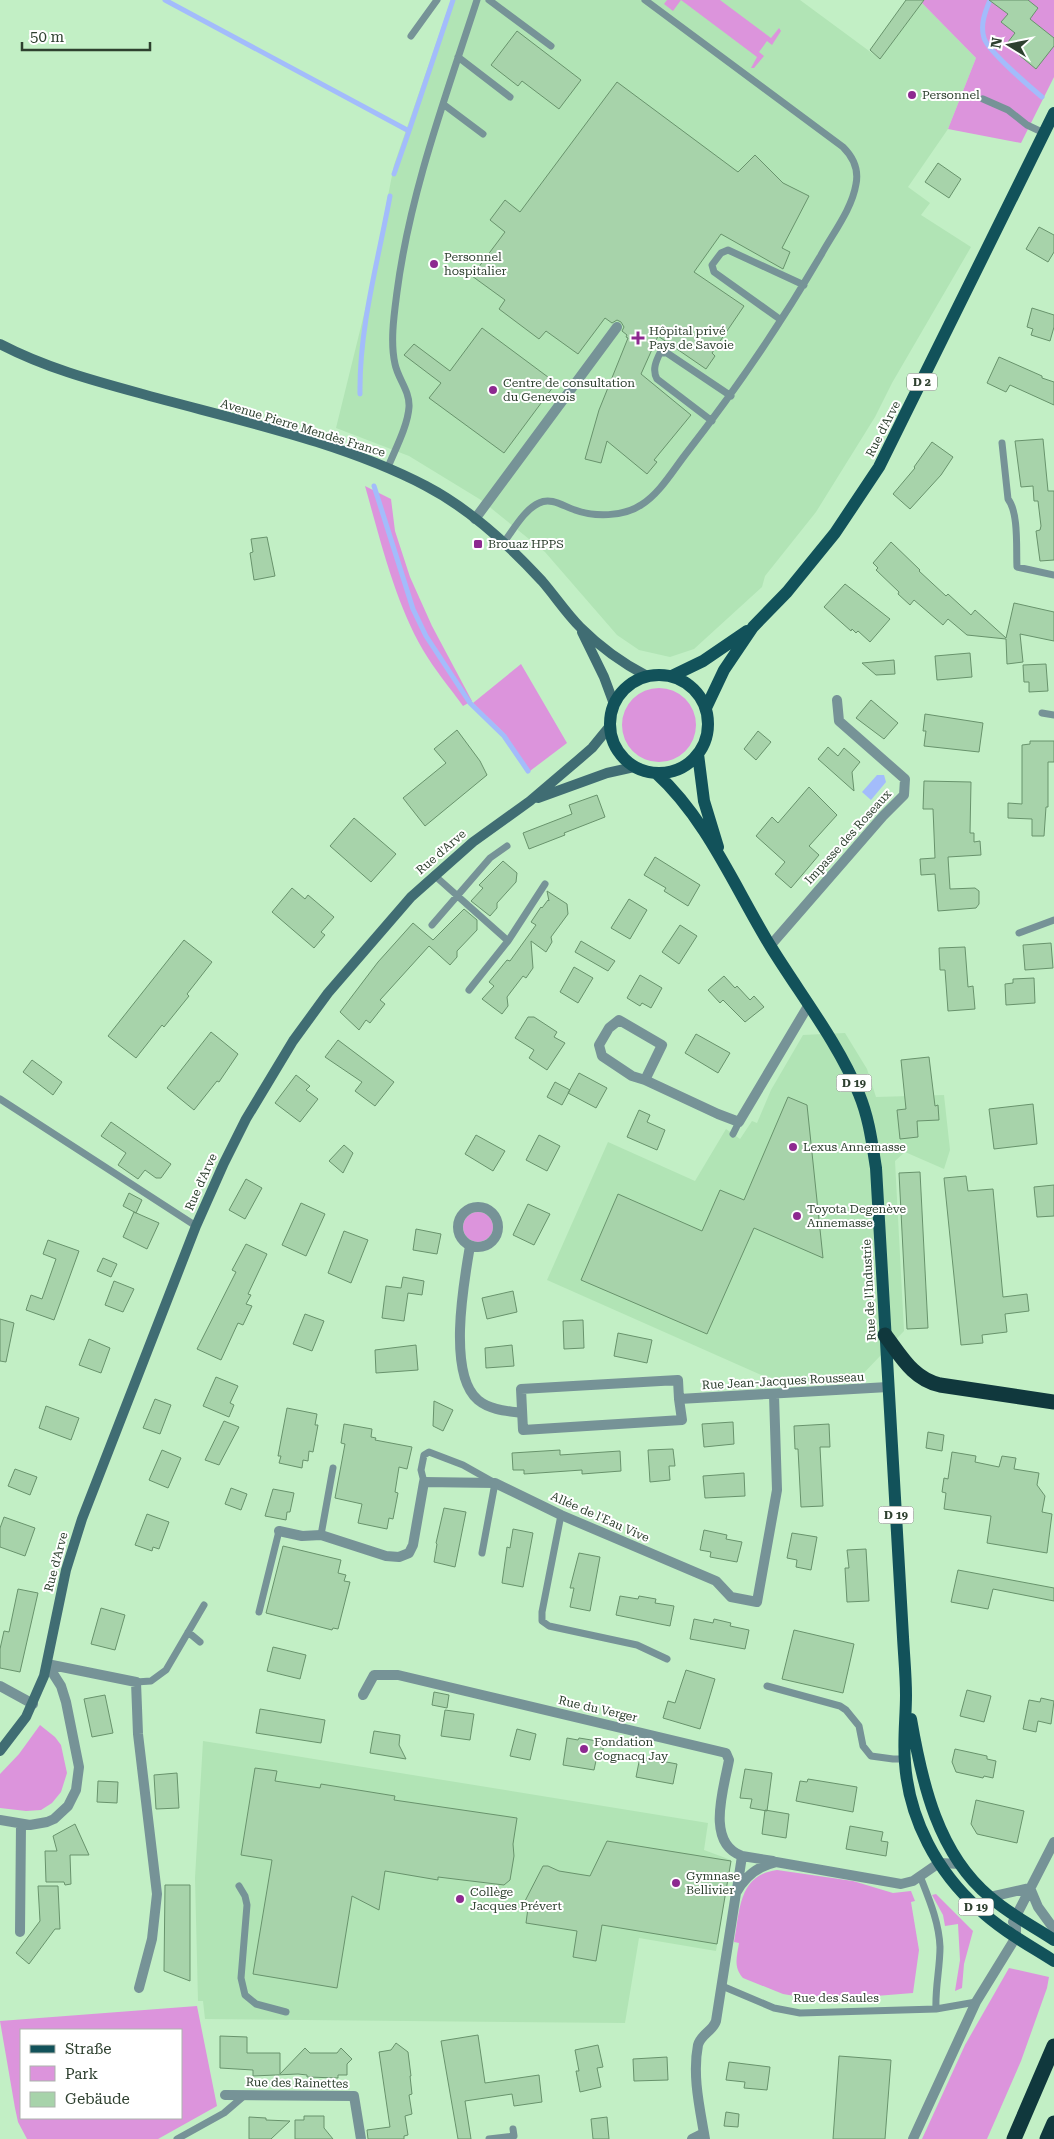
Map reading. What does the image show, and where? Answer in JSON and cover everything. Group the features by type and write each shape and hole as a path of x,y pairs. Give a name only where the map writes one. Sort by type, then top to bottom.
{"highway":[{"path":"885,1335 911,1369 928,1381 940,1385 1054,1402"},
{"path":"1014,2139 1054,2046"},
{"path":"1047,2139 1054,2123"}],"main road":[{"name":"Rue d'Arve","path":"706,708 724,670 753,627 787,592 835,533 879,467 1054,113"},
{"name":"Avenue Pierre Mendès France","path":"1,347 74,375 314,442 388,468 439,493 475,518 504,542 543,582 580,627 613,656 647,676"},
{"name":"Avenue Pierre Mendès France","path":"580,627 604,677 614,704"},
{"name":"Rue d'Arve","path":"672,676 703,661 753,627"},
{"path":"647,676 672,676 689,684 702,699 706,708 708,732 698,754 680,769 656,773 634,766 619,752 612,740 610,726 614,704 627,686 647,676"},
{"name":"Rue d'Arve","path":"0,1751 20,1727 33,1704 47,1664 66,1570 76,1537 196,1226 243,1124 293,1041 328,993 411,897 485,832 530,801 585,755 610,726"},
{"name":"Rue de l'Industrie","path":"698,754 704,801 724,864"},
{"name":"Rue d'Arve","path":"530,801 607,773 634,766"},
{"name":"Rue de l'Industrie","path":"656,773 680,797 724,864 770,946 852,1078 868,1122 876,1168 906,1694 905,1759 912,1804 921,1829 939,1863 958,1889 973,1904 1012,1934 1054,1961"},
{"name":"Rue de l'Industrie","path":"906,1694 924,1784 935,1816 961,1864 977,1885 990,1897 1054,1940"}],"street":[{"path":"475,518 617,327"},
{"name":"Impasse des Roseaux","path":"770,946 882,816 904,794 905,778 840,721 837,700"},
{"path":"645,1080 662,1045 619,1020 604,1034 599,1045 599,1051 607,1060 632,1076 739,1122 808,1006"},
{"path":"470,1246 460,1313 464,1375 472,1394 483,1404 500,1410 522,1413"},
{"path":"678,1380 679,1399 682,1420 523,1430 521,1389 678,1380"},
{"name":"Rue Jean-Jacques Rousseau","path":"679,1399 888,1387"},
{"name":"Allée de l'Eau Vive","path":"424,1482 495,1483 561,1514 716,1581 730,1597 757,1602 777,1490 774,1395"},
{"path":"279,1531 302,1536 321,1535 386,1556 399,1557 408,1553 413,1545 424,1482"},
{"path":"47,1664 136,1682 138,1734 157,1894 152,1939 139,1988"},
{"path":"0,1820 21,1824 36,1824 54,1819 72,1800 78,1784 79,1767 66,1702 61,1686 47,1664"},
{"name":"Rue du Verger","path":"363,1695 374,1675 398,1675 726,1753 729,1760 722,1802 720,1832 726,1846 742,1856"},
{"path":"0,1686 33,1704"},
{"path":"20,1932 21,1824"},
{"path":"913,2139 976,2002 1012,1934 1016,1915 1054,1842"},
{"path":"692,2139 704,2136 697,2085 698,2045 703,2036 715,2025 742,1856 896,1884 910,1882 939,1863 961,1864"},
{"path":"736,1893 742,1883 754,1872 776,1862"},
{"path":"990,1897 1030,1888"},
{"path":"1030,1888 1038,1907 1054,1929"},
{"name":"Rue des Rainettes","path":"225,2094 354,2096 361,2139"}],"lane":[{"path":"411,36 437,0"},
{"path":"388,468 407,417 409,405 407,392 393,358 399,283 415,199 443,104 477,0"},
{"path":"489,0 550,46"},
{"path":"504,542 530,509 543,501 554,501 585,512 611,514 639,507 656,492 731,396 804,285 854,192 857,179 856,169 850,154 843,146 645,0"},
{"path":"458,57 510,96"},
{"path":"983,99 1008,110 1027,124 1044,133"},
{"path":"443,104 482,134"},
{"path":"781,320 714,272 712,265 721,252 728,250 804,285"},
{"path":"712,421 657,379 654,374 660,353 670,355 731,396"},
{"path":"1002,443 1008,500 1014,515 1017,567 1054,575"},
{"path":"1042,713 1054,714"},
{"path":"432,924 490,858 507,846"},
{"path":"434,875 508,941"},
{"path":"469,990 508,941 546,884"},
{"path":"1019,933 1054,920"},
{"path":"0,1100 196,1226"},
{"path":"733,1134 739,1122"},
{"path":"424,1482 422,1462 424,1455 429,1452 463,1465 495,1483 482,1554"},
{"path":"321,1535 332,1468"},
{"path":"561,1514 542,1612 542,1621 550,1626 637,1645 667,1659"},
{"path":"259,1612 279,1531"},
{"path":"136,1682 151,1681 162,1673 204,1605"},
{"path":"188,1632 200,1642"},
{"path":"767,1686 840,1706 854,1717 859,1726 863,1746 870,1756 905,1759 918,1758"},
{"path":"923,1873 939,1941 939,1961 935,1990 936,2009"},
{"path":"239,1886 245,1896 247,1905 241,1978 245,1995 256,2004 286,2012"},
{"name":"Rue des Saules","path":"722,1986 768,2006 794,2012 936,2009 976,2002"},
{"path":"177,2139 224,2113 246,2095"},
{"path":"489,2139 514,2136 513,2129"}],"shaded area":[{"name":"Hôpital privé Pays de Savoie","path":"451,0 800,0 880,59 922,3 976,58 948,129 908,187 930,203 921,215 971,247 892,383 875,417 816,512 765,576 762,587 694,649 670,657 639,650 617,635 545,552 481,500 409,456 336,428 369,294 394,165"},
{"path":"845,1033 867,1069 876,1097 944,1095 950,1150 944,1169 905,1152 895,1161 904,1331 860,1377 779,1383 547,1280 608,1142 695,1181 726,1129 740,1139 752,1121 757,1123 771,1090 803,1035"},
{"name":"Collège Jacques Prévert","path":"203,1741 708,1823 704,1850 731,1860 716,1951 639,1938 625,2023 205,2019 203,2001 198,2001 195,1878"}],"green space":[{"path":"667,0 681,0 673,11 664,4"},
{"path":"681,0 720,0 771,38 779,28 781,31 772,45 767,41 759,52 764,56 754,68 751,68 757,57"},
{"path":"924,0 1054,0 1054,77 1021,143 948,129 976,58 922,3"},
{"path":"365,486 391,499 395,531 410,577 432,626 472,701 463,706 427,657 404,612 389,570"},
{"path":"521,664 567,743 530,771 504,733 473,703"},
{"path":"659,688 680,694 690,704 696,725 690,746 680,756 659,762 638,756 628,746 622,725 628,704 638,694"},
{"path":"478,1212 484,1213 492,1221 492,1233 484,1241 478,1242 472,1241 464,1233 463,1227 464,1221 472,1213"},
{"path":"40,1725 55,1737 61,1745 67,1773 61,1792 52,1803 41,1810 26,1811 0,1808 0,1774 19,1754"},
{"path":"777,1870 853,1881 893,1893 911,1891 915,1901 911,1902 919,1950 913,1993 876,1996 795,1996 783,1994 743,1978 737,1966 739,1943 734,1942 743,1896 755,1879 764,1873"},
{"path":"936,1894 973,1931 964,1964 962,1988 955,1991 960,1960 958,1924 945,1926 943,1915 932,1895"},
{"path":"1009,1968 1049,1977 1047,1988 1021,2061 987,2139 922,2139 965,2045"},
{"path":"197,2006 217,2106 158,2139 27,2139 18,2122 0,2021"}],"water":[{"path":"877,775 884,775 886,782 871,800 862,792"}],"building":[{"path":"906,0 924,0 880,59 870,50"},
{"path":"989,0 1028,0 1038,8 1030,19 1054,38 1054,46 1036,69 1019,55 1021,52 1008,42 1015,33 1001,22 1008,14"},
{"path":"517,31 581,80 559,109 522,81 518,86 491,65"},
{"path":"617,82 738,172 755,155 783,183 809,196 782,248 790,252 783,269 721,234 694,272 744,306 712,353 715,356 706,369 658,336 641,374 691,415 654,460 657,462 647,474 607,441 601,463 585,459 599,410 628,338 622,331 624,327 621,322 617,320 612,323 605,318 578,354 546,331 539,339 499,309 505,300 472,276 505,232 490,220 505,200 520,212"},
{"path":"938,163 961,179 949,198 925,182"},
{"path":"1039,227 1054,235 1054,252 1048,262 1026,249"},
{"path":"1032,308 1054,315 1054,327 1050,341 1031,335 1033,329 1027,327"},
{"name":"Centre de consultation du Genevois","path":"482,328 556,383 504,453 429,398 441,383 404,355 414,344 450,371"},
{"path":"999,357 1054,382 1054,405 1010,385 1006,392 987,383"},
{"path":"1043,439 1048,491 1054,491 1054,560 1040,561 1036,531 1040,530 1041,526 1038,501 1034,501 1033,486 1021,487 1015,441"},
{"path":"932,442 953,457 941,475 910,509 893,494 915,468"},
{"path":"267,537 275,576 254,580 250,553 253,552 251,539"},
{"path":"891,542 946,596 948,594 971,615 975,610 1006,638 1014,603 1054,612 1054,641 1020,634 1023,662 1007,664 1006,639 967,635 948,619 943,625 914,600 910,605 898,594 899,592 876,570 878,568 873,563"},
{"path":"845,584 890,619 870,642 858,631 856,633 852,629 851,631 824,607"},
{"path":"970,653 972,677 937,680 935,656"},
{"path":"894,660 895,674 876,675 862,663"},
{"path":"1046,664 1048,691 1029,692 1029,682 1024,682 1023,665"},
{"path":"871,700 898,723 884,739 856,718"},
{"path":"925,714 983,723 979,752 924,746 926,731 923,731"},
{"path":"457,730 480,761 487,775 425,826 403,798 446,763 434,749"},
{"path":"758,731 771,742 756,760 744,749"},
{"path":"1030,741 1054,741 1054,762 1048,762 1048,807 1046,807 1044,836 1032,836 1032,819 1008,818 1008,803 1022,804 1022,745 1030,744"},
{"path":"828,747 838,756 844,748 860,762 852,772 854,791 818,759"},
{"path":"924,781 971,782 970,833 974,833 974,842 980,841 981,855 948,857 950,889 975,888 979,891 979,904 976,908 938,911 935,874 921,875 920,859 935,858 933,809 923,809"},
{"path":"809,787 837,815 809,846 819,855 791,888 775,874 785,862 756,836 772,817 778,823"},
{"path":"597,795 605,817 529,849 523,833 572,814 569,805"},
{"path":"354,818 396,854 371,882 330,846"},
{"path":"655,857 700,885 688,906 664,891 666,888 644,875"},
{"path":"503,861 517,873 516,882 497,903 497,908 490,916 471,901 483,888 479,885"},
{"path":"292,888 305,899 308,895 334,917 321,932 325,935 314,948 272,912"},
{"path":"547,891 567,904 568,914 551,937 552,942 546,952 531,941 533,968 526,978 523,976 507,997 508,1006 502,1014 482,999 494,986 489,982 507,960 510,961 536,925 531,922 541,907 549,901"},
{"path":"629,899 647,910 630,939 611,928"},
{"path":"464,909 477,920 477,930 457,951 457,957 450,965 429,946 380,1000 385,1004 370,1023 366,1020 359,1030 340,1012 378,962 413,923 433,940"},
{"path":"680,925 697,936 679,964 662,952"},
{"path":"184,940 212,962 187,994 189,996 164,1027 162,1025 136,1058 108,1036"},
{"path":"581,941 615,961 608,971 575,952"},
{"path":"1051,943 1053,968 1025,970 1023,945"},
{"path":"965,947 968,987 973,986 975,1009 948,1011 945,970 940,970 939,948"},
{"path":"574,967 593,978 578,1003 560,992"},
{"path":"640,975 662,988 651,1008 642,1003 640,1006 627,998"},
{"path":"724,976 750,1000 754,996 764,1007 745,1022 723,1000 720,1003 708,990"},
{"path":"1034,978 1035,1003 1006,1005 1005,984 1013,983 1013,979"},
{"path":"528,1017 534,1017 557,1032 554,1037 565,1043 547,1070 529,1058 534,1050 515,1038"},
{"path":"211,1032 238,1054 219,1082 217,1081 194,1110 167,1088"},
{"path":"696,1034 730,1053 718,1073 685,1053"},
{"path":"338,1040 394,1082 375,1106 355,1091 362,1082 325,1057"},
{"path":"929,1057 935,1106 938,1105 939,1120 917,1121 918,1137 900,1139 897,1110 906,1109 901,1060"},
{"path":"32,1060 62,1082 53,1095 23,1072"},
{"path":"579,1073 607,1088 596,1108 568,1093"},
{"path":"296,1075 310,1086 306,1090 318,1099 300,1122 275,1103"},
{"path":"555,1082 570,1090 562,1105 547,1097"},
{"path":"788,1097 807,1105 823,1258 754,1228 707,1334 581,1280 618,1194 702,1231 720,1190 744,1200"},
{"path":"1033,1104 1037,1144 994,1149 989,1109"},
{"path":"639,1110 650,1115 647,1122 665,1130 657,1150 627,1137"},
{"path":"111,1122 171,1164 161,1178 156,1178 145,1170 138,1179 118,1165 126,1153 101,1136"},
{"path":"476,1135 505,1151 493,1171 465,1154"},
{"path":"539,1135 560,1146 547,1171 526,1160"},
{"path":"344,1145 353,1153 343,1173 329,1161"},
{"path":"920,1172 928,1328 907,1329 899,1173"},
{"path":"966,1176 968,1191 993,1189 1003,1297 1027,1294 1029,1311 1005,1314 1007,1332 982,1335 983,1343 961,1345 944,1178"},
{"path":"246,1179 262,1188 245,1219 229,1210"},
{"path":"1054,1185 1054,1216 1037,1217 1034,1187"},
{"path":"129,1193 142,1200 136,1213 123,1206"},
{"path":"301,1203 325,1214 306,1256 282,1245"},
{"path":"528,1204 550,1214 534,1245 513,1235"},
{"path":"134,1212 159,1223 147,1249 123,1237"},
{"path":"416,1229 441,1234 437,1254 413,1250"},
{"path":"344,1231 368,1240 351,1283 328,1273"},
{"path":"48,1240 79,1251 54,1320 26,1310 31,1295 42,1299 56,1259 43,1254"},
{"path":"246,1244 267,1254 248,1294 251,1295 246,1304 252,1306 243,1325 238,1323 221,1360 197,1349 236,1272 232,1270"},
{"path":"103,1258 117,1264 111,1277 97,1271"},
{"path":"403,1277 424,1281 422,1295 408,1293 404,1321 382,1318 386,1286 401,1288"},
{"path":"114,1281 134,1289 123,1312 105,1305"},
{"path":"513,1291 517,1312 487,1319 482,1298"},
{"path":"305,1314 324,1321 312,1351 293,1344"},
{"path":"0,1319 14,1323 6,1362 0,1361"},
{"path":"583,1320 584,1348 564,1349 563,1321"},
{"path":"618,1333 652,1340 647,1363 614,1356"},
{"path":"89,1339 110,1348 101,1373 79,1365"},
{"path":"416,1345 418,1370 376,1373 375,1350"},
{"path":"512,1345 514,1366 486,1368 485,1348"},
{"path":"216,1377 238,1386 230,1403 234,1405 229,1417 203,1406"},
{"path":"155,1399 171,1405 160,1434 143,1428"},
{"path":"434,1401 453,1410 443,1431 433,1426"},
{"path":"46,1406 79,1418 71,1440 39,1428"},
{"path":"287,1408 317,1414 315,1425 318,1425 313,1452 309,1451 308,1461 303,1460 302,1468 279,1463 281,1456 278,1456"},
{"path":"224,1421 239,1427 219,1465 205,1460"},
{"path":"733,1422 734,1444 704,1447 702,1424"},
{"path":"344,1424 372,1429 371,1437 376,1438 375,1440 412,1447 407,1469 399,1467 395,1492 398,1493 393,1519 389,1518 387,1529 358,1523 362,1504 335,1498 345,1444 341,1443"},
{"path":"829,1424 830,1447 820,1447 823,1506 801,1507 798,1449 795,1449 794,1426"},
{"path":"928,1432 944,1435 942,1451 926,1448"},
{"path":"673,1449 675,1466 669,1466 670,1480 650,1482 648,1450"},
{"path":"162,1450 181,1458 168,1488 149,1480"},
{"path":"560,1450 560,1455 620,1451 621,1471 582,1474 582,1470 524,1474 524,1470 513,1470 512,1453"},
{"path":"952,1452 976,1456 975,1462 999,1467 1002,1456 1016,1458 1014,1469 1039,1473 1037,1485 1045,1496 1042,1512 1052,1514 1047,1553 987,1543 991,1516 944,1509 946,1493 942,1492 944,1478 948,1479"},
{"path":"15,1469 37,1477 30,1495 8,1486"},
{"path":"744,1473 745,1496 705,1498 703,1476"},
{"path":"231,1488 247,1494 241,1510 225,1504"},
{"path":"273,1489 294,1493 290,1512 287,1512 286,1520 265,1516"},
{"path":"444,1508 466,1512 455,1567 434,1562"},
{"path":"147,1514 169,1522 159,1549 153,1547 152,1551 135,1545"},
{"path":"4,1517 35,1528 25,1556 0,1547 0,1528"},
{"path":"513,1529 533,1533 523,1587 502,1583 507,1547 510,1548"},
{"path":"704,1530 727,1535 726,1539 742,1542 737,1562 710,1557 711,1552 700,1550"},
{"path":"792,1533 817,1537 811,1570 796,1567 797,1560 787,1558"},
{"path":"283,1546 341,1560 338,1573 346,1575 344,1581 350,1582 338,1629 333,1628 332,1630 266,1613"},
{"path":"866,1549 869,1601 847,1602 845,1568 849,1568 847,1550"},
{"path":"579,1553 600,1557 590,1611 570,1607 574,1588 570,1588"},
{"path":"958,1570 1054,1588 1054,1601 993,1589 988,1609 951,1602"},
{"path":"18,1589 38,1593 20,1672 0,1668 0,1649 4,1631 9,1632"},
{"path":"620,1596 638,1599 639,1596 656,1599 655,1603 674,1606 670,1626 616,1615"},
{"path":"101,1608 125,1615 115,1650 91,1644"},
{"path":"694,1619 713,1623 714,1619 731,1623 730,1626 749,1630 745,1649 690,1639"},
{"path":"794,1630 854,1644 843,1693 782,1679"},
{"path":"273,1647 306,1655 300,1679 267,1671"},
{"path":"686,1670 715,1679 700,1729 663,1718 668,1701 675,1703"},
{"path":"967,1690 991,1696 984,1722 960,1716"},
{"path":"434,1692 449,1695 447,1708 432,1705"},
{"path":"105,1695 113,1733 92,1737 84,1699"},
{"path":"1041,1698 1054,1701 1051,1724 1038,1721 1036,1732 1023,1729 1029,1700 1040,1702"},
{"path":"260,1709 325,1720 321,1743 256,1733"},
{"path":"445,1710 474,1714 470,1740 441,1736"},
{"path":"517,1729 536,1734 530,1760 510,1756"},
{"path":"374,1731 400,1735 399,1745 406,1759 370,1753"},
{"name":"Fondation Cognacq Jay","path":"567,1738 604,1742 602,1757 597,1756 594,1770 563,1765"},
{"path":"955,1749 987,1756 987,1759 996,1761 993,1778 984,1776 983,1778 956,1772 952,1762"},
{"path":"640,1757 677,1764 673,1784 636,1777"},
{"path":"255,1768 277,1771 275,1781 320,1788 321,1784 395,1796 394,1800 517,1818 510,1880 504,1885 438,1877 438,1880 385,1871 379,1910 352,1896 337,1988 253,1974 272,1860 241,1855"},
{"path":"745,1769 772,1773 767,1811 750,1808 752,1799 740,1798"},
{"path":"177,1773 179,1808 156,1809 154,1775"},
{"path":"808,1779 857,1787 853,1812 796,1801 800,1781 807,1782"},
{"path":"98,1781 118,1782 117,1803 97,1802"},
{"path":"976,1800 1024,1811 1017,1843 977,1834 971,1824"},
{"path":"765,1810 789,1814 786,1838 762,1834"},
{"path":"75,1824 89,1855 70,1855 71,1884 46,1882 45,1851 57,1851 53,1836"},
{"path":"850,1826 883,1832 881,1841 888,1842 886,1856 846,1849"},
{"path":"607,1841 731,1861 717,1944 602,1925 596,1961 573,1957 577,1931 526,1923 528,1908 525,1907 525,1901 543,1866 559,1871 590,1876"},
{"path":"165,1885 190,1885 190,1981 164,1971"},
{"path":"38,1886 58,1886 60,1929 55,1929 29,1964 16,1953 40,1921"},
{"path":"478,2035 485,2083 539,2075 542,2102 514,2106 512,2094 465,2101 471,2139 458,2139 441,2041"},
{"path":"220,2036 247,2037 247,2053 280,2053 280,2074 305,2048 310,2053 337,2053 341,2048 352,2059 347,2064 347,2075 338,2075 338,2078 307,2077 307,2075 298,2074 253,2076 253,2070 220,2068"},
{"path":"396,2043 408,2052 412,2094 409,2095 412,2114 405,2116 408,2135 404,2136 404,2139 368,2139 367,2130 390,2127 379,2052 391,2050"},
{"path":"598,2045 603,2067 597,2068 601,2087 580,2092 575,2050"},
{"path":"839,2056 891,2060 885,2139 833,2139"},
{"path":"667,2057 668,2080 634,2081 633,2059"},
{"path":"729,2062 770,2067 767,2090 744,2088 745,2082 726,2080"},
{"path":"726,2112 739,2114 738,2127 724,2126"},
{"path":"304,2116 324,2116 324,2128 333,2139 295,2139 295,2120 304,2120"},
{"path":"249,2117 290,2121 271,2139 249,2139"},
{"path":"607,2117 609,2139 593,2139 591,2119"}],"waterway":[{"path":"165,0 409,131 394,174"},
{"path":"409,131 453,0"},
{"path":"990,0 983,23 983,33 987,44 1001,60 1042,97"},
{"path":"360,394 366,319 390,196"},
{"path":"374,486 413,609 426,636 470,703 504,736 528,771"}],"place":[{"name":"Personnel","path":"912,95"},
{"name":"Personnel hospitalier","path":"434,264"},
{"name":"Hôpital privé Pays de Savoie","path":"638,338"},
{"name":"Centre de consultation du Genevois","path":"493,390"},
{"name":"Brouaz HPPS","path":"478,544"},
{"name":"Lexus Annemasse","path":"793,1147"},
{"name":"Toyota Degenève Annemasse","path":"797,1216"},
{"name":"Fondation Cognacq Jay","path":"584,1749"},
{"name":"Gymnase Bellivier","path":"676,1883"},
{"name":"Collège Jacques Prévert","path":"460,1899"}]}
